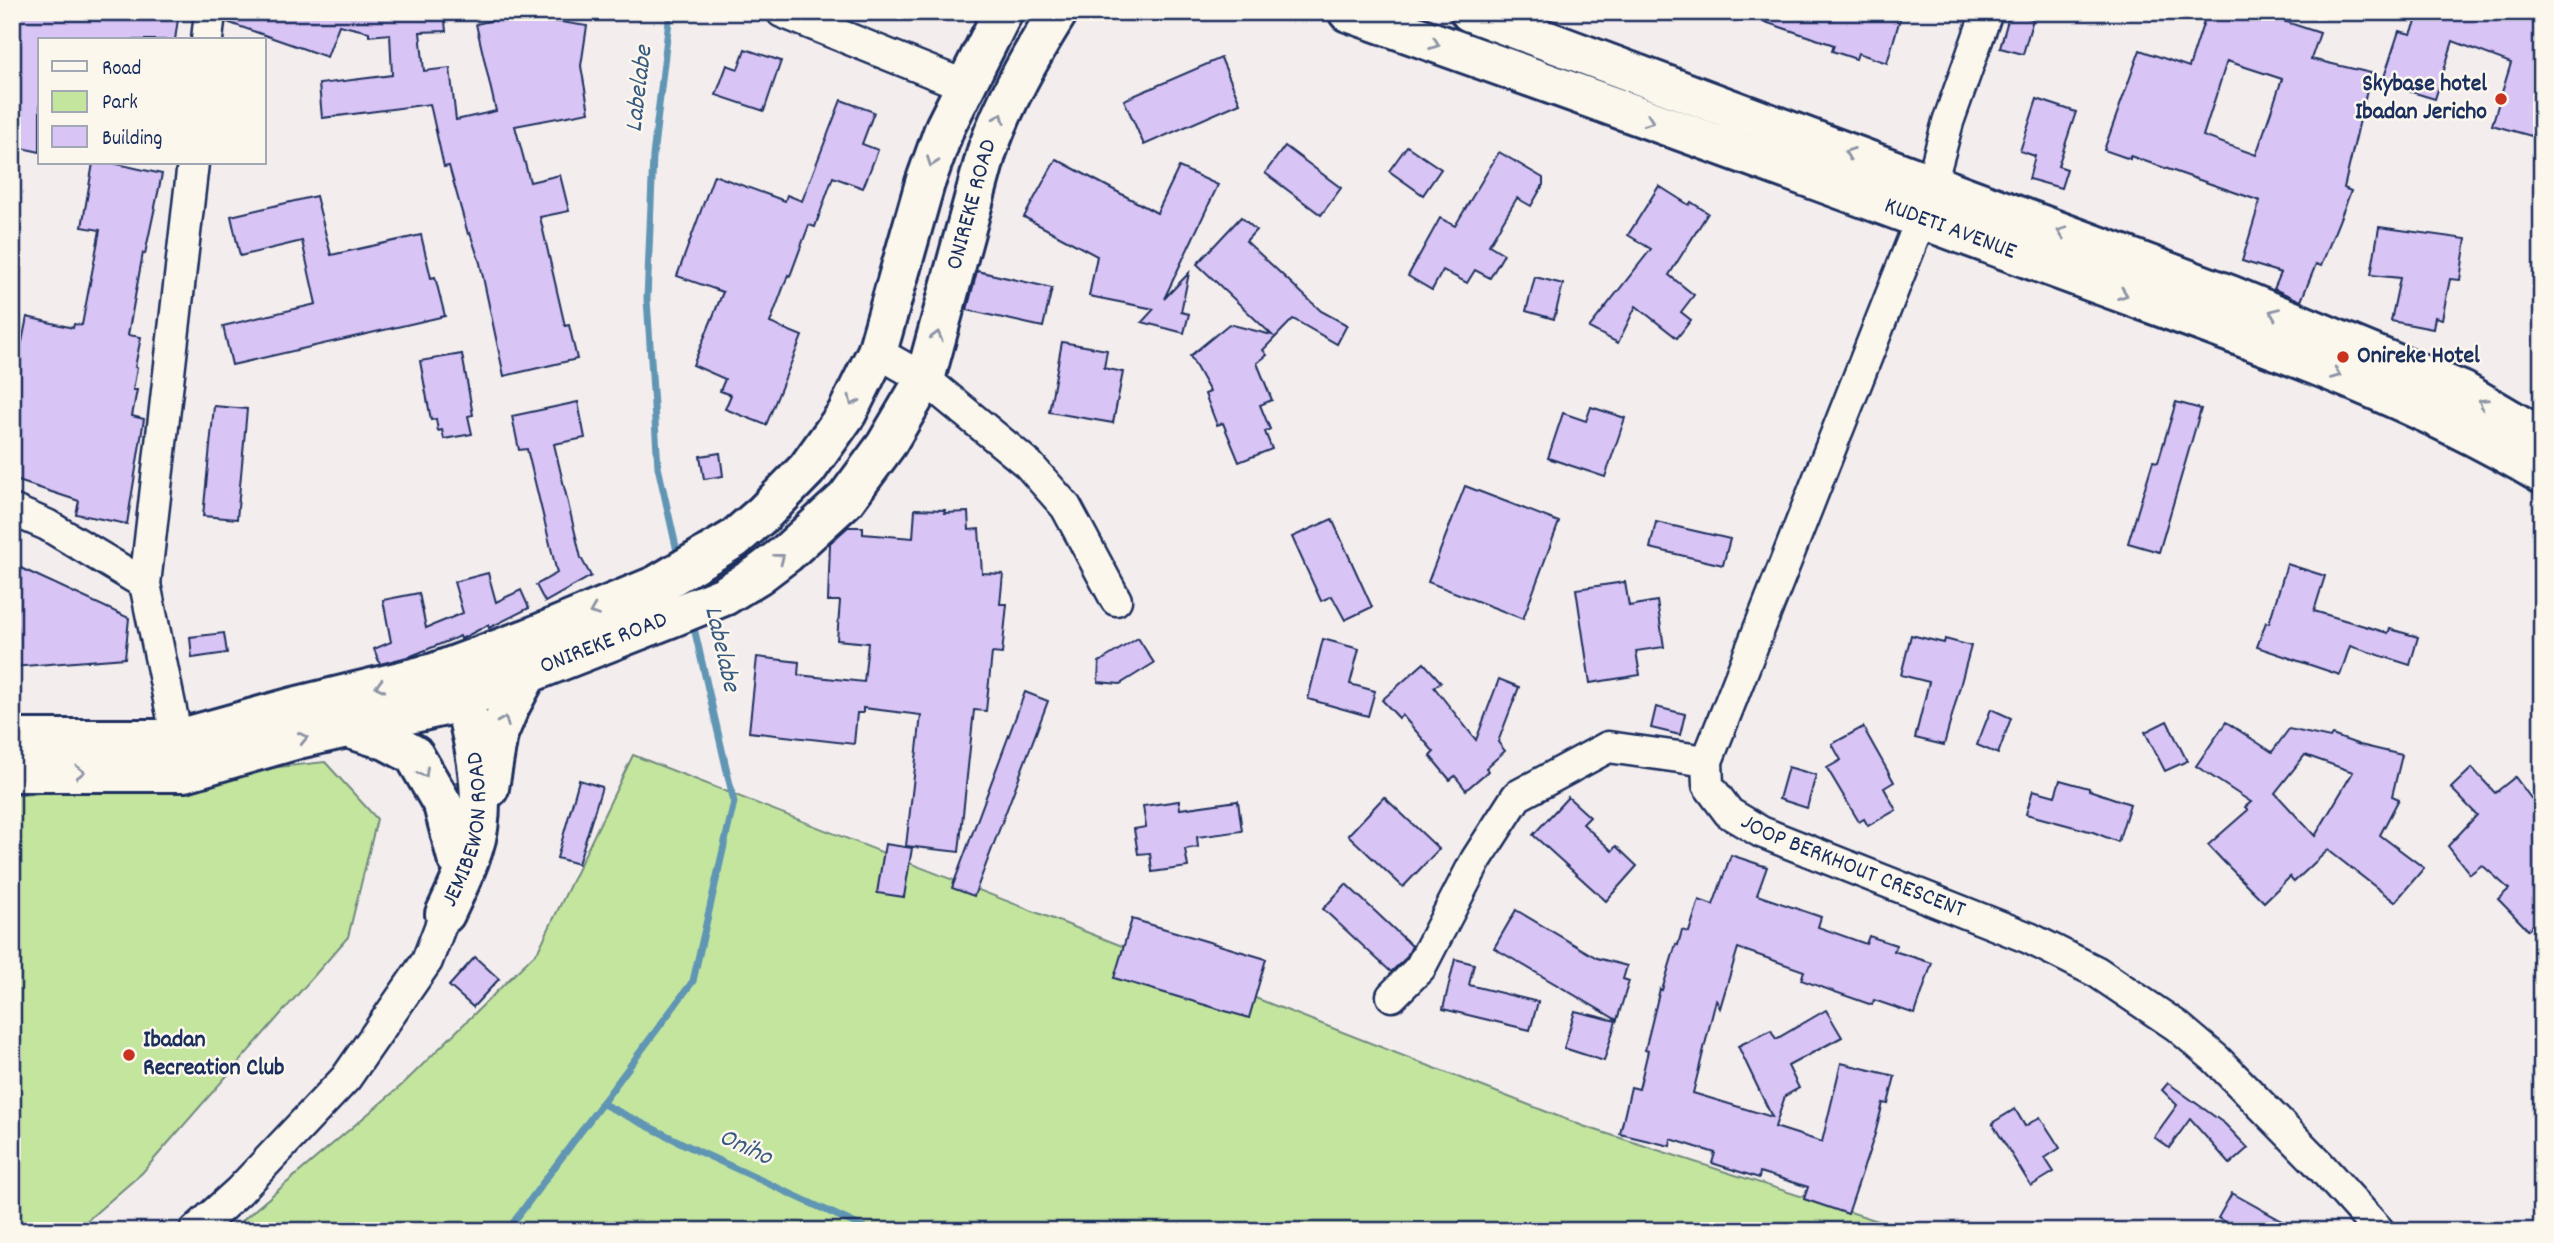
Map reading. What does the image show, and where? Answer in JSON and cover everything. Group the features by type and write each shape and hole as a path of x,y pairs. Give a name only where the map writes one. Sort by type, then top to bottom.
{"main road":[{"name":"ONIREKE ROAD","path":"12,739 181,755 290,708 527,675 664,602 703,557 734,539 807,470 847,413 877,352 925,183 945,127 1003,12"},
{"name":"ONIREKE ROAD","path":"12,772 181,755 298,739 348,728 664,602 724,596 787,553 846,499 887,445 925,379 987,151 1000,114 1058,12"},
{"name":"KUDETI AVENUE","path":"1348,12 1926,201 2230,295 2449,386 2542,438"},
{"name":"KUDETI AVENUE","path":"1470,12 2342,377 2427,414 2542,474"},
{"path":"480,809 488,792 498,734 527,675"},
{"name":"JEMIBEWON ROAD","path":"445,914 474,847 480,809 479,777 449,686"},
{"name":"JEMIBEWON ROAD","path":"445,914 460,835 461,786 449,686"},
{"path":"348,728 386,740 414,755 443,805 457,858"}],"street":[{"path":"207,38 210,12"},
{"path":"782,12 967,86"},
{"path":"1392,996 1420,968 1476,860 1517,796 1608,747 1707,761 1926,201 1948,122 1987,12"},
{"path":"181,755 145,584 193,164"},
{"path":"877,352 925,379 1028,464 1066,507 1116,600"},
{"path":"12,510 47,525 145,584"},
{"name":"JOOP BERKHOUT CRESCENT","path":"1707,761 1708,785 1729,813 1761,832 2029,938 2097,972 2177,1026 2216,1059 2253,1096 2379,1231"},
{"path":"195,1231 239,1191 346,1078 427,961 445,914"}],"green space":[{"path":"633,755 1583,1126 1909,1231 230,1231 402,1085 538,951"},
{"name":"Ibadan Recreation Club","path":"325,762 377,819 348,937 142,1173 75,1231 12,1231 12,796"}],"building":[{"path":"12,12 179,12 175,38 38,38 38,152 12,146"},
{"path":"227,12 444,12 446,31 420,32 424,71 450,68 456,120 496,111 476,24 516,15 587,26 581,66 589,112 515,126 530,182 560,175 569,211 540,217 565,326 569,325 577,359 504,376 480,263 470,233 468,234 449,166 444,167 430,104 322,118 319,84 392,75 390,34 369,36 369,32 339,25 327,57 227,22"},
{"path":"1747,12 1902,12 1887,63 1858,53 1856,59 1832,51 1834,45 1747,16"},
{"path":"2207,12 2256,12 2320,33 2311,59 2371,73 2344,188 2351,191 2321,266 2316,264 2301,301 2274,289 2281,273 2242,261 2260,201 2130,156 2130,159 2104,150 2140,50 2189,67","holes":["2227,61 2282,79 2256,155 2203,136"]},
{"path":"2420,12 2522,12 2542,20 2542,139 2492,125 2511,63 2453,41 2435,99 2382,83 2399,31 2411,34"},
{"path":"2010,13 2033,19 2023,54 2000,48"},
{"path":"745,49 781,61 764,111 716,95 727,65 738,69"},
{"path":"1221,58 1240,103 1144,145 1124,100"},
{"path":"2037,99 2076,112 2058,166 2067,169 2061,188 2029,179 2035,156 2020,151"},
{"path":"841,100 874,112 862,144 878,150 863,188 833,177 815,227 809,225 790,276 788,275 770,323 802,336 766,425 725,409 731,395 720,391 725,379 693,365 723,292 677,276 714,175 785,201 787,195 802,201"},
{"path":"1285,146 1341,188 1321,215 1265,173"},
{"path":"1407,146 1441,169 1423,195 1389,171"},
{"path":"1499,152 1543,178 1543,185 1531,206 1517,198 1489,245 1504,254 1490,278 1475,270 1467,283 1443,270 1432,290 1408,276 1440,218 1455,226"},
{"path":"1056,159 1157,213 1179,167 1218,185 1164,299 1189,273 1181,312 1189,314 1184,333 1142,322 1154,309 1089,296 1097,256 1024,217"},
{"path":"93,164 117,164 162,174 145,254 143,253 128,335 141,337 135,367 133,390 137,390 132,416 144,419 127,524 76,514 79,501 12,479 12,338 22,342 27,317 73,328 74,324 82,325 100,230 82,227"},
{"path":"1659,186 1689,205 1691,202 1708,213 1669,275 1694,295 1681,312 1691,320 1677,338 1636,306 1618,343 1589,328 1651,249 1628,235"},
{"path":"316,196 331,255 421,235 431,278 435,277 445,316 232,365 223,326 316,304 302,241 240,256 231,216"},
{"path":"1241,217 1256,230 1246,241 1321,311 1347,325 1337,344 1293,319 1263,350 1267,355 1257,363 1272,400 1260,405 1270,429 1265,432 1272,449 1239,462 1223,423 1217,425 1205,394 1210,392 1190,356 1229,324 1272,335 1197,264"},
{"path":"2379,227 2466,239 2460,280 2450,279 2442,319 2435,317 2433,329 2391,321 2400,278 2371,275"},
{"path":"977,271 1052,288 1043,327 967,310"},
{"path":"1535,277 1563,284 1554,319 1526,311"},
{"path":"1062,342 1107,350 1104,368 1123,372 1113,423 1049,412"},
{"path":"462,354 473,415 468,416 472,434 444,439 442,430 438,431 436,419 431,420 420,361"},
{"path":"578,402 585,438 554,444 581,558 591,576 545,602 536,585 557,573 527,449 519,450 512,416"},
{"path":"2176,402 2201,409 2159,552 2128,543 2153,461 2158,462"},
{"path":"214,406 247,409 237,519 203,516"},
{"path":"1591,407 1625,418 1605,477 1548,458 1563,413 1586,421"},
{"path":"720,453 723,476 704,479 700,456"},
{"path":"1465,486 1559,522 1523,619 1428,582"},
{"path":"915,509 945,510 944,513 968,512 969,530 979,529 982,573 1003,574 1000,604 1007,604 1002,654 992,653 986,711 974,710 959,852 906,846 921,715 863,708 863,713 857,713 854,744 749,732 757,657 799,662 798,675 864,682 868,643 837,640 840,601 828,601 830,543 848,527 863,527 863,534 913,538"},
{"path":"1332,519 1372,607 1345,620 1332,596 1321,601 1292,537"},
{"path":"1656,522 1730,539 1723,565 1650,548"},
{"path":"12,564 129,618 125,658 12,667"},
{"path":"2287,564 2325,576 2314,611 2388,633 2390,629 2418,637 2410,665 2350,646 2340,675 2257,647 2266,622 2269,623"},
{"path":"488,573 496,602 521,590 529,608 461,639 460,636 411,656 380,664 374,649 391,642 383,600 419,593 426,628 463,613 454,582"},
{"path":"1625,582 1629,606 1657,601 1664,647 1636,651 1640,675 1590,683 1576,589"},
{"path":"224,633 227,653 192,658 190,637"},
{"path":"1911,635 1944,643 1945,639 1971,646 1944,745 1915,738 1929,682 1901,675"},
{"path":"1138,638 1154,663 1120,684 1098,682 1099,662"},
{"path":"1323,639 1359,649 1350,684 1375,691 1368,716 1308,699"},
{"path":"1424,663 1441,682 1434,687 1476,740 1499,679 1519,687 1498,742 1505,751 1486,768 1488,771 1466,790 1455,776 1450,780 1430,756 1434,752 1402,715 1399,718 1382,700"},
{"path":"1025,692 1048,701 974,896 952,888"},
{"path":"1656,707 1685,714 1680,735 1651,728"},
{"path":"1991,709 2011,718 1998,754 1977,745"},
{"path":"2167,721 2187,761 2165,771 2145,732"},
{"path":"2226,722 2272,752 2289,729 2330,738 2332,735 2402,755 2392,796 2399,799 2380,835 2424,868 2395,902 2328,850 2294,882 2291,876 2264,902 2208,845 2248,810 2245,807 2251,802 2196,766","holes":["2305,755 2353,772 2315,836 2275,793"]},
{"path":"1863,727 1894,782 1884,788 1896,810 1868,826 1864,819 1859,822 1827,768 1841,760 1832,744"},
{"path":"1788,767 1816,775 1807,808 1779,799"},
{"path":"2472,768 2495,793 2515,777 2542,813 2542,917 2528,930 2498,899 2509,889 2482,865 2470,874 2448,846 2477,815 2451,788"},
{"path":"579,780 602,787 578,864 557,858"},
{"path":"2060,780 2130,804 2118,842 2093,832 2026,814 2033,790 2055,796"},
{"path":"1384,797 1439,849 1403,887 1348,835"},
{"path":"1568,797 1590,817 1583,824 1612,851 1616,846 1637,866 1606,901 1533,835"},
{"path":"1179,801 1180,809 1238,801 1242,831 1197,837 1198,847 1185,849 1188,867 1152,872 1150,853 1138,854 1134,829 1146,827 1143,806"},
{"path":"885,844 912,848 904,897 877,893"},
{"path":"1731,855 1767,867 1757,895 1821,917 1818,927 1866,944 1869,936 1896,945 1894,951 1932,963 1915,1014 1874,1000 1872,1005 1801,980 1804,971 1738,948 1720,1008 1716,1000 1693,1093 1772,1117 1738,1046 1771,1030 1776,1039 1826,1010 1842,1037 1788,1066 1799,1088 1785,1096 1775,1127 1822,1142 1841,1063 1895,1076 1888,1104 1883,1103 1848,1214 1804,1199 1808,1187 1760,1172 1759,1178 1712,1163 1715,1153 1671,1139 1670,1146 1620,1134 1631,1087 1639,1089 1648,1051 1645,1050 1660,989 1662,990 1676,944 1678,945 1682,930 1689,932 1699,900 1713,905"},
{"path":"1346,884 1412,946 1406,958 1391,972 1323,909"},
{"path":"1516,910 1597,958 1627,966 1623,979 1629,981 1617,1020 1494,948"},
{"path":"1132,919 1266,959 1249,1018 1114,978"},
{"path":"475,957 499,979 473,1007 449,986"},
{"path":"1455,959 1474,964 1469,985 1538,1002 1530,1030 1443,1009"},
{"path":"1575,1011 1616,1021 1604,1061 1564,1048"},
{"path":"2168,1083 2225,1124 2248,1148 2230,1164 2190,1119 2169,1148 2154,1137 2177,1105 2162,1090"},
{"path":"2015,1109 2025,1126 2040,1117 2060,1148 2045,1158 2054,1172 2031,1186 1992,1123"},
{"path":"2232,1193 2300,1231 2241,1231 2218,1218"}],"waterway":[{"name":"Labelabe","path":"670,12 653,156 647,299 658,467 679,560"},
{"name":"Labelabe","path":"507,1231 693,981 734,802 692,619"},
{"name":"Oniho","path":"601,1103 871,1231"}],"place":[{"name":"Skybase hotel Ibadan Jericho","path":"2501,99"},
{"name":"Onireke Hotel","path":"2343,357"},
{"name":"Ibadan Recreation Club","path":"129,1055"}]}
